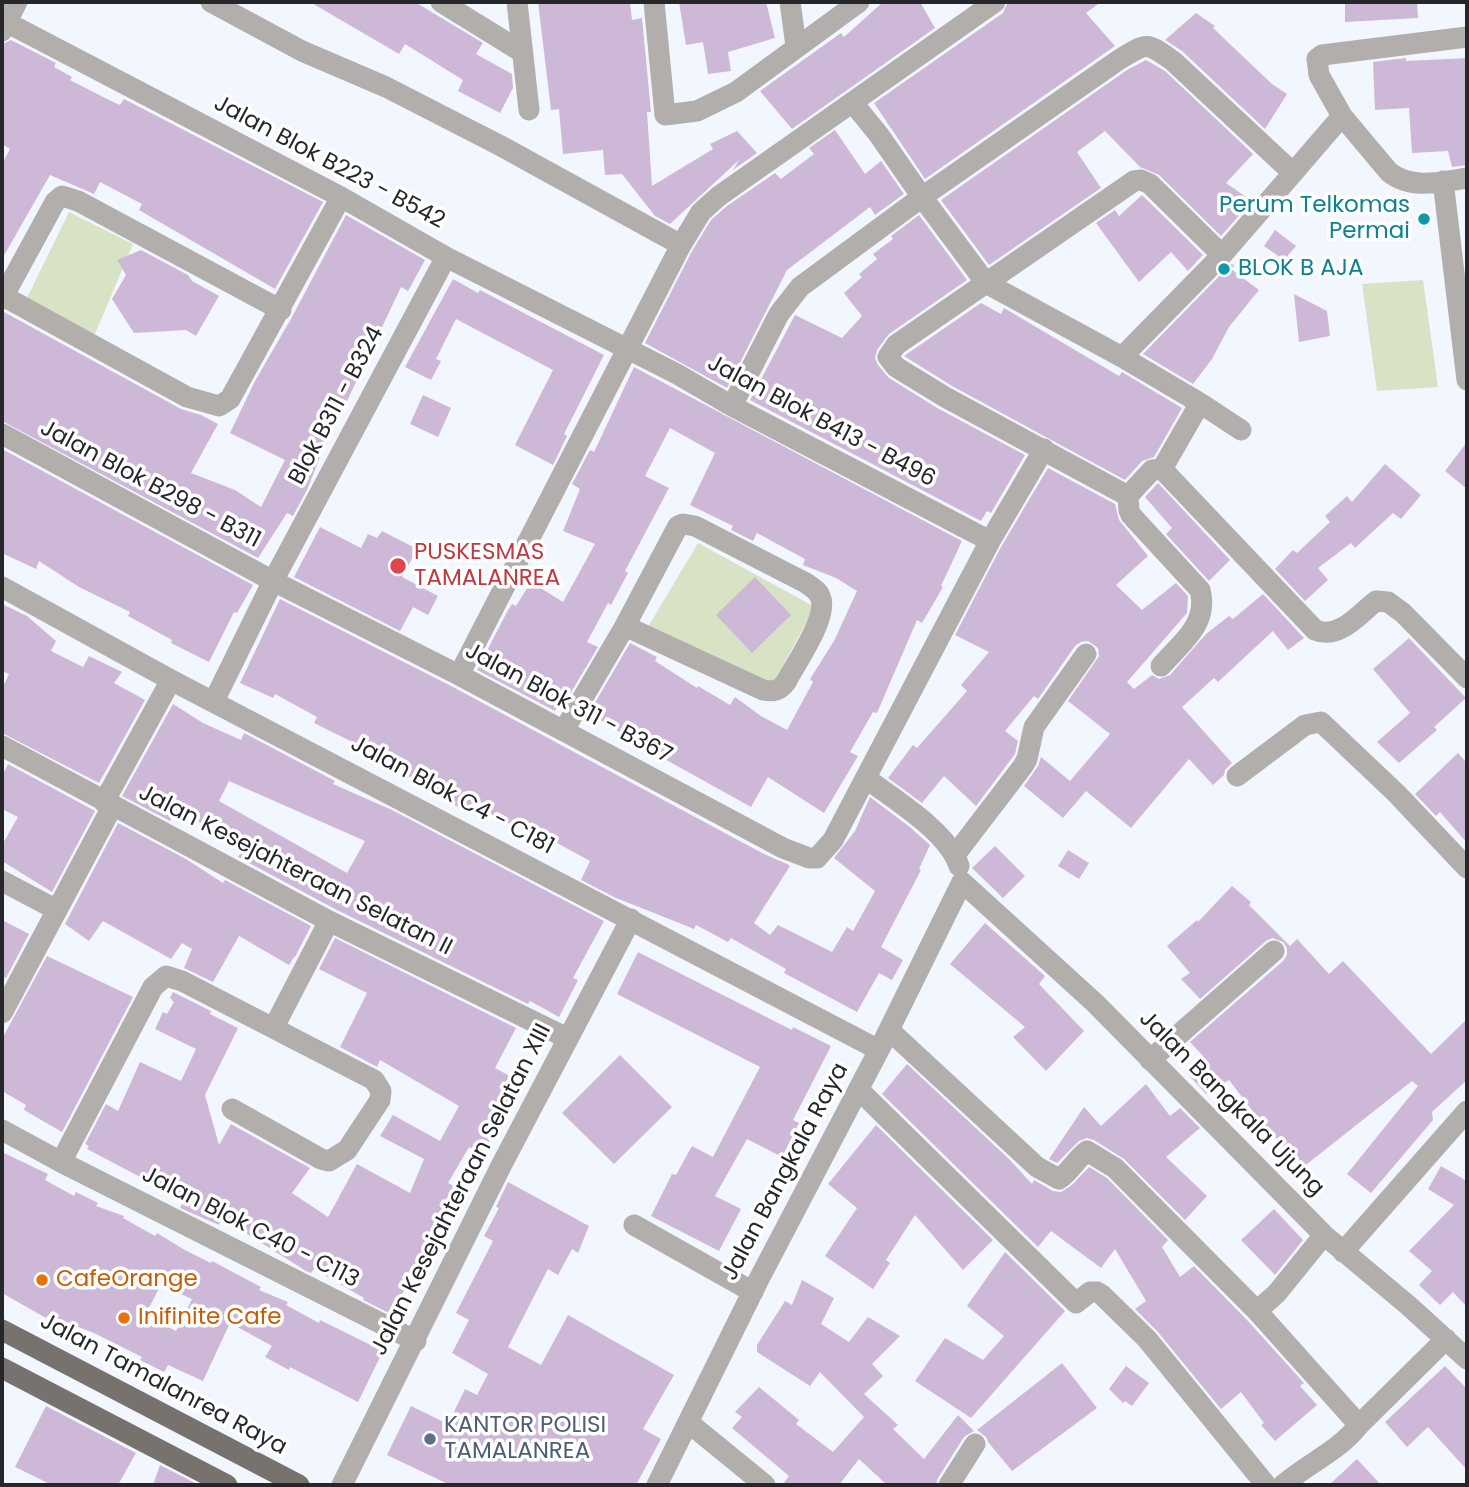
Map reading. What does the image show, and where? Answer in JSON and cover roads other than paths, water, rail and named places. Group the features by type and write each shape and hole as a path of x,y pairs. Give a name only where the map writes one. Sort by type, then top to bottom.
{"main road":[{"name":"Jalan Tamalanrea Raya","path":"2,1330 299,1485"},
{"path":"2,1368 227,1485"}],"street":[{"path":"4,26 18,2"},
{"path":"211,2 302,51 386,87 501,146 681,245"},
{"path":"442,2 522,52"},
{"path":"517,2 529,110"},
{"path":"653,2 665,115 697,111 736,92 859,2"},
{"path":"790,2 796,46"},
{"path":"459,675 695,219 707,205 742,178 995,2"},
{"name":"Jalan Blok B223 - B542","path":"4,26 341,197 446,257 628,349"},
{"path":"1467,37 1325,53 1317,59 1319,75 1342,116 1397,179 1410,183 1467,178"},
{"path":"732,406 779,314 800,287 1119,59 1147,46 1173,61 1293,173"},
{"path":"853,103 986,283 1122,357 1241,430"},
{"path":"1122,357 1222,255 1342,116"},
{"path":"1129,496 945,397 889,361 888,357 896,345 1134,181 1141,180 1150,184 1222,255"},
{"path":"1443,181 1467,380"},
{"path":"281,310 79,201 62,196 55,202 2,297 187,397 219,407 230,399 281,310 341,197"},
{"name":"Blok B311 - B324","path":"214,701 273,581 446,257"},
{"name":"Jalan Blok B413 - B496","path":"628,349 990,541"},
{"path":"1162,469 1200,403"},
{"name":"Jalan Blok B298 - B311","path":"2,434 273,581"},
{"path":"962,882 955,855 925,823 867,779 990,541 1044,449"},
{"path":"1161,666 1199,623 1204,604 1200,590 1129,510 1129,496 1152,470 1162,469"},
{"path":"1162,469 1315,630 1325,634 1335,633 1376,601 1384,601 1404,614 1467,678"},
{"path":"564,730 625,626 678,526 683,524 702,530 816,590 822,605 820,618 781,688 773,692 763,690 625,626"},
{"name":"Jalan Blok 311 - B367","path":"273,581 459,675 783,848 809,858 817,858 833,840 867,779"},
{"name":"Jalan Blok C4 - C181","path":"2,587 171,680 879,1050"},
{"path":"955,855 1023,766 1034,727 1086,654"},
{"path":"2,1013 57,910 171,680"},
{"path":"1237,776 1305,725 1321,722 1397,794 1467,868"},
{"name":"Jalan Kesejahteraan Selatan II","path":"2,746 329,920 567,1038"},
{"path":"2,880 57,910"},
{"name":"Jalan Bangkala Raya","path":"657,1485 962,882"},
{"name":"Jalan Bangkala Ujung","path":"962,882 1096,1004 1324,1235 1467,1359"},
{"name":"Jalan Kesejahteraan Selatan XIII","path":"342,1485 567,1038 631,919"},
{"path":"274,1027 329,920"},
{"path":"1150,1060 1274,951"},
{"path":"61,1162 153,987 166,976 182,981 274,1027 374,1080 381,1091 380,1100 347,1150 329,1161 232,1109"},
{"path":"889,1030 1037,1167 1049,1175 1059,1179 1069,1172 1079,1157 1087,1151 1115,1168 1257,1311 1359,1425"},
{"path":"859,1090 1076,1303 1090,1292 1102,1295 1147,1339 1266,1485"},
{"path":"1343,1252 1467,1111"},
{"name":"Jalan Blok C40 - C113","path":"2,1130 416,1341"},
{"path":"634,1225 753,1292"},
{"path":"1257,1311 1277,1293 1324,1235"},
{"path":"1283,1485 1347,1440 1446,1339"},
{"path":"689,1423 765,1485"},
{"path":"949,1485 975,1444"}],"place":[{"name":"Perum Telkomas Permai","path":"1424,219"},
{"name":"BLOK B AJA","path":"1224,269"},
{"name":"PUSKESMAS TAMALANREA","path":"398,566"},
{"name":"CafeOrange","path":"42,1280"},
{"name":"Inifinite Cafe","path":"124,1318"},
{"name":"KANTOR POLISI TAMALANREA","path":"430,1439"}]}
